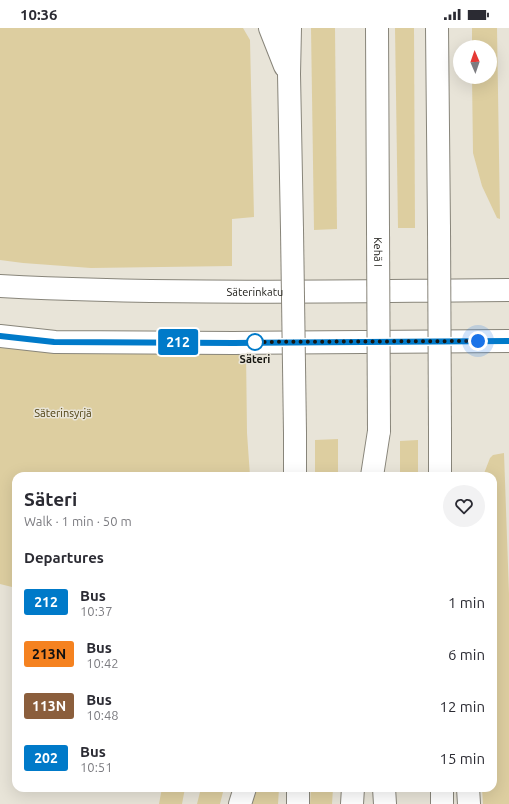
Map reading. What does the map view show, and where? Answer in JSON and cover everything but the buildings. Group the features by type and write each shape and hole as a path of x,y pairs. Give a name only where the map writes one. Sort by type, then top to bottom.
{"main road":[{"path":"270,28 289,74"},
{"path":"290,28 289,74 295,472"},
{"name":"Kehä I","path":"376,28 380,472"},
{"path":"437,28 440,472"},
{"name":"Säterinkatu","path":"0,286 57,289 236,292 509,290"},
{"path":"0,336 62,342 509,341"},
{"path":"373,472 379,431"},
{"path":"240,804 244,792"},
{"path":"298,792 298,804"},
{"path":"352,804 353,792"},
{"path":"384,792 385,804"},
{"path":"442,792 442,804"},
{"path":"468,792 469,804"}],"green space":[{"path":"0,28 243,28 250,40 254,217 232,219 232,266 91,268 0,260"},
{"path":"311,28 335,28 337,229 314,230"},
{"path":"395,28 414,28 415,228 398,228"},
{"path":"472,28 497,28 500,219 497,218 482,186 473,153 472,84 497,84 497,40 472,40"},
{"name":"Säterinsyrjä","path":"0,347 246,351 247,433 250,472 12,472 12,587 0,584"},
{"path":"338,439 338,472 315,472 315,440"},
{"path":"418,440 418,472 400,472 400,441"},
{"path":"504,453 509,594 509,804 483,804 482,792 497,792 497,472 485,472 490,458 493,455"},
{"path":"161,792 184,792 182,804 159,804"},
{"path":"200,792 223,792 220,804 197,804"},
{"path":"253,792 279,792 278,804 250,804"},
{"path":"311,792 333,792 332,804 310,804"}],"bus line":[{"name":"212","path":"0,336 54,342 234,343 509,341"}],"place":[{"name":"Säteri","path":"255,342"}],"route":[{"path":"255,342 249,342 478,341"}]}
